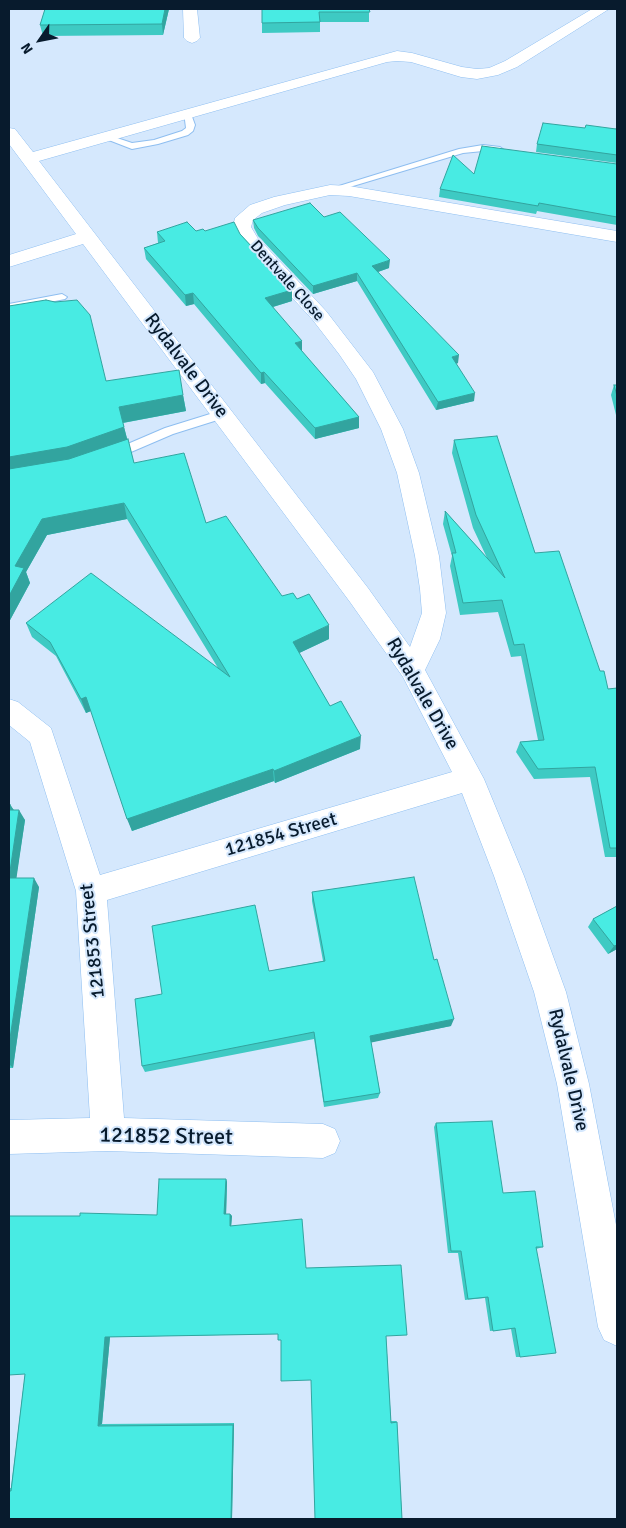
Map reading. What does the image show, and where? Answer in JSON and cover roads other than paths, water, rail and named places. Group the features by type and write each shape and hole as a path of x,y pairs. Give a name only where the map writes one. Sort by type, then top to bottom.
{"street":[{"path":"190,9 192,38"},
{"path":"28,159 385,58 412,58 461,72 477,74 492,72 511,64 602,9"},
{"name":"Rydalvale Drive","path":"9,133 359,595 412,670 470,780 509,876 550,992 573,1084 617,1327"},
{"name":"Dentvale Close","path":"412,670 427,639 434,613 427,556 408,472 392,429 366,377 318,315 250,240 242,227 244,218 256,209 280,201 330,190 358,192 617,236"},
{"path":"9,260 88,236"},
{"name":"121853 Street","path":"9,710 41,736 91,891 108,1134"},
{"name":"121854 Street","path":"91,891 470,780"},
{"name":"121852 Street","path":"9,1137 108,1134 323,1141"}],"lane":[{"path":"330,190 473,148 512,152"},
{"path":"9,307 62,296"},
{"path":"99,460 144,443 169,431 223,414"}]}
